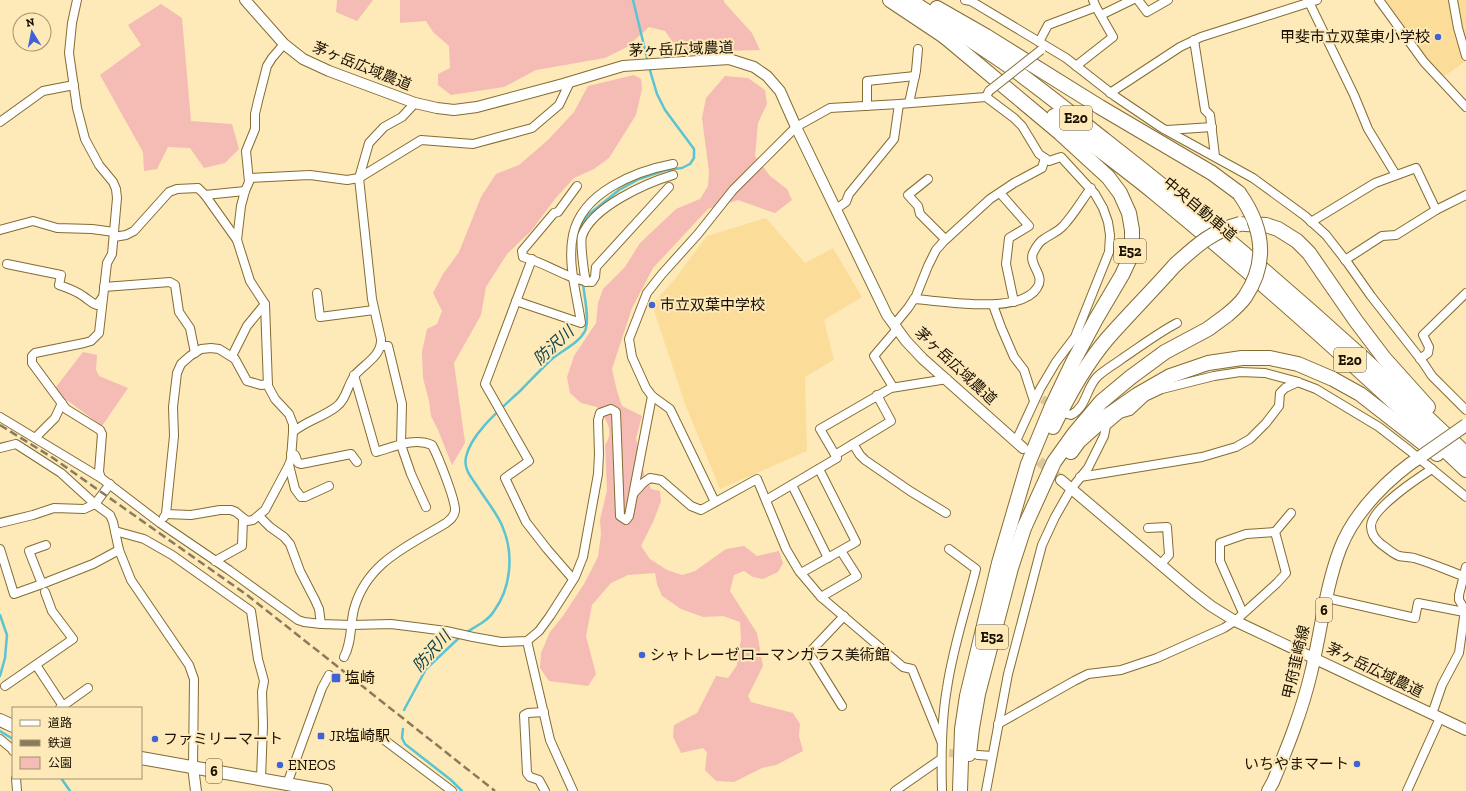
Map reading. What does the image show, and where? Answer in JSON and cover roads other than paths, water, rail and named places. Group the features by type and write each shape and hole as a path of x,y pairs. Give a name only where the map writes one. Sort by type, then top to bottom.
{"highway":[{"name":"中央自動車道","path":"890,0 999,74 1156,194 1311,325 1466,470"},
{"name":"中央自動車道","path":"910,0 1006,64 1162,185 1241,250 1317,316 1384,376 1466,454"},
{"name":"E52","path":"923,0 986,36 1100,107 1212,172 1239,193 1250,208 1256,221 1260,253 1258,271 1244,299 1227,315 1208,329 1165,352 1131,377 1101,402 1074,434 1054,462 1024,528 1011,568 984,665 972,728 968,791"},
{"name":"E52","path":"944,36 1060,133 1108,177 1120,194 1129,213 1132,230 1129,260 1073,362 1052,406 1028,464 998,570 967,696 962,729 960,791"},
{"path":"1011,523 1046,440 1064,404 1106,340 1175,265 1191,251 1215,233 1227,227 1240,224 1250,223 1266,225 1278,229 1297,241 1309,253 1356,321 1384,358 1466,448"},
{"path":"1041,490 1079,441 1107,416 1137,395 1170,376 1202,365 1242,358 1270,358 1298,364 1333,379 1360,394 1392,421 1418,438 1466,478"}],"main road":[{"name":"甲府韮崎線","path":"1268,791 1300,713 1340,548 1358,517 1376,494 1421,457 1466,424"},
{"path":"0,720 12,726"},
{"name":"6","path":"142,758 326,791"}],"street":[{"path":"77,0 72,23 69,53 77,108 85,139 99,165 109,177 116,189 117,198 112,254 106,263 99,333 91,341 43,351 36,354 32,356 32,363 66,409 100,430 102,434 99,472 101,478"},
{"name":"茅ヶ岳広域農道","path":"245,0 284,44 303,59 415,103 437,108 454,110 476,107 623,66 729,59 754,67 773,82 780,91 881,304 895,327 906,341 1020,444"},
{"path":"969,0 1076,66 1110,93 1167,130 1253,178 1311,222 1326,235 1346,260 1371,296 1432,376 1466,410"},
{"path":"1101,15 1132,0"},
{"path":"1138,0 1147,12 1168,0"},
{"path":"1110,93 1180,47 1194,40 1254,19 1317,0"},
{"path":"1379,0 1424,62 1466,107"},
{"path":"1453,0 1458,28 1466,56"},
{"path":"1309,2 1354,95 1368,129 1396,175"},
{"path":"715,502 670,409 652,396 646,388 632,357 629,339 648,293 662,274 698,234 733,190 796,127 830,108 900,104 987,94 1042,46 1048,25 1094,4 1113,37 1076,66"},
{"path":"1194,40 1205,110 1210,115 1215,156"},
{"path":"237,240 241,206 249,182 246,151 255,129 256,114 267,66 284,44"},
{"path":"909,103 915,76 918,49"},
{"path":"867,106 867,81 915,76"},
{"path":"249,178 310,175 347,180 359,178 421,140 473,144 532,128 559,105 570,82"},
{"path":"0,122 43,91 74,85"},
{"path":"987,94 1022,126 1038,154 1049,161 1061,157 1091,188 1103,208 1108,222 1110,236 1109,252 1075,338 1056,362 1038,399 1020,444"},
{"path":"294,432 299,427 336,407 342,401 354,375 379,352 382,346 372,299 359,178 369,143 384,128 402,117 415,103"},
{"path":"836,209 846,202 849,194 894,139 900,104"},
{"path":"1167,130 1212,127"},
{"path":"893,387 874,356 914,299 936,250 990,199 1014,183 1042,168 1045,158"},
{"path":"516,301 581,323 572,251 573,236 581,215 598,196 614,185 653,168 673,164"},
{"path":"1311,222 1375,183 1416,168 1436,210"},
{"path":"585,281 582,237 592,218 619,198 674,174"},
{"path":"928,179 908,195 918,206 920,214 946,239"},
{"path":"577,186 558,212 554,213 522,251 523,257 532,259 575,278 592,282 595,278 596,267 668,187"},
{"path":"0,230 33,221 57,228 92,229 114,235 126,235 134,231 169,192 177,189 198,188 205,195 237,240 250,281 265,304 268,384 275,399 289,414 293,424 294,432 289,465 290,476 295,489 301,497 305,497 329,486"},
{"path":"914,299 993,305 1014,302 1031,294 1037,288 1040,277 1033,262 1032,255 1043,239 1064,225 1091,188"},
{"path":"205,195 245,191"},
{"path":"1000,193 1029,226 1009,238 1006,264 1014,302"},
{"path":"1346,260 1382,236 1396,235 1436,210 1466,196"},
{"path":"532,259 485,384 529,461 505,478 526,522 573,579"},
{"path":"7,264 61,275 59,285 77,292 91,303 97,305 102,298"},
{"path":"104,287 173,283 175,285 180,312 190,328 195,353"},
{"path":"317,293 320,317 374,310"},
{"path":"1420,359 1428,353 1429,347 1423,335 1466,293"},
{"path":"232,356 247,326 265,304"},
{"path":"993,305 1014,357 1024,370 1038,399"},
{"path":"1064,413 1071,415 1078,412 1085,401 1089,387 1098,376 1161,331 1177,323"},
{"path":"382,346 388,346 402,404 401,445 411,474 426,507"},
{"path":"160,523 166,514 174,436 173,407 177,373 181,364 190,356 201,350 211,348 219,349 232,356 240,366 247,381 261,385 268,384"},
{"path":"986,791 1008,674 1042,546 1055,517 1071,488 1088,468 1104,436 1106,426 1120,414 1130,411 1146,397 1162,390 1214,376 1240,372 1265,373 1298,382 1316,389 1379,427 1421,457 1432,469 1466,497"},
{"path":"344,657 350,644 354,610 359,594 374,570 385,560 446,523 452,518 455,511 452,495 432,445 418,441 376,452 354,375"},
{"path":"766,500 837,458 820,429 893,387 931,383 947,379"},
{"path":"1080,477 1202,457 1236,448 1250,439 1266,423 1279,406 1280,393 1285,388 1298,382"},
{"path":"835,455 891,421 877,395"},
{"path":"0,417 36,437 110,484 160,523 215,560 298,620 321,624 352,626 391,624 457,633 501,642 527,641 539,631 573,579 583,557 598,474 598,420 600,413 611,409 616,412 617,417 620,516 626,520 629,516 652,396"},
{"path":"36,437 55,418 62,403"},
{"path":"0,448 16,444 61,473 95,504 110,515 119,550 131,580 189,665 192,672 194,679 193,767 196,791"},
{"path":"853,444 865,460 946,513"},
{"path":"291,454 295,455 298,463 301,464 351,454 357,462"},
{"path":"166,514 191,515 220,510 231,510 247,521 253,520 265,510 289,465"},
{"path":"801,573 856,542 819,469"},
{"path":"1432,469 1412,482 1379,511 1372,519 1371,527 1373,534 1387,549 1399,556 1413,558 1463,576"},
{"path":"634,493 643,482 650,478 661,480 692,506 701,510 757,479 786,549 801,573 821,597 903,668 912,670 942,743 944,755 942,791"},
{"name":"茅ヶ岳広域農道","path":"1061,480 1160,565 1211,606 1234,621 1466,730"},
{"path":"0,523 54,508 84,509 95,504 110,484"},
{"path":"792,485 828,558"},
{"path":"1366,506 1375,516"},
{"path":"1243,613 1220,561 1220,543 1246,534 1275,532 1291,513"},
{"path":"259,516 290,544 300,571 319,609 321,624"},
{"path":"215,560 242,546 244,519"},
{"path":"1148,528 1167,526 1168,555 1160,565"},
{"path":"115,531 144,539 172,555 251,611 258,659 264,681 262,692 263,725 261,779"},
{"path":"998,724 1088,674 1121,670 1157,658 1224,628 1277,583 1286,573 1275,532"},
{"path":"5,686 73,639 52,611 29,551 46,545"},
{"path":"0,549 14,594 44,588 119,550"},
{"path":"942,743 946,688 956,643 976,569 949,549"},
{"path":"821,597 857,576 841,550"},
{"path":"1407,791 1436,716 1442,685 1459,653 1464,610 1459,600 1459,595 1466,567"},
{"path":"1327,598 1415,618 1418,603 1464,612"},
{"path":"842,706 809,653 844,616"},
{"path":"527,641 550,740 573,791"},
{"path":"36,665 62,707 88,688"},
{"path":"287,784 322,688 330,675"},
{"path":"544,712 528,713 524,715 527,773 530,777 539,780 545,791"},
{"path":"0,739 12,749"},
{"path":"383,739 452,791"},
{"path":"895,791 944,755"},
{"path":"978,755 992,756"},
{"path":"16,779 16,791"}],"waterway":[{"name":"防沢川","path":"633,0 648,62"},
{"name":"防沢川","path":"578,239 578,233 587,216 619,190 639,179 666,170 682,168 690,164 694,158 694,149 665,110 657,94 649,67"},
{"name":"防沢川","path":"578,244 581,274"},
{"name":"防沢川","path":"465,633 481,624 494,611 504,592 509,571 509,549 501,523 467,470 465,462 469,448 474,439 497,412 553,358 575,343 585,331 587,321 583,283"},
{"path":"0,615 7,635 5,658 0,676"},
{"name":"防沢川","path":"404,710 426,669 461,636"},
{"name":"防沢川","path":"403,729 402,738 405,744 451,780 462,791"},
{"path":"0,731 12,738"},
{"path":"62,779 70,791"}],"tunnel":[{"path":"1042,399 1055,407"},
{"path":"1028,451 1061,480"},
{"path":"949,753 965,754"}],"railway":[{"path":"0,425 53,458 247,595 495,791"}],"place":[{"name":"甲斐市立双葉東小学校","path":"1438,37"},
{"name":"市立双葉中学校","path":"652,305"},
{"name":"シャトレーゼローマンガラス美術館","path":"642,655"},
{"name":"塩崎","path":"336,678"},
{"name":"JR塩崎駅","path":"321,736"},
{"name":"ファミリーマート","path":"155,739"},
{"name":"いちやまマート","path":"1357,764"},
{"name":"ENEOS","path":"280,765"}]}
